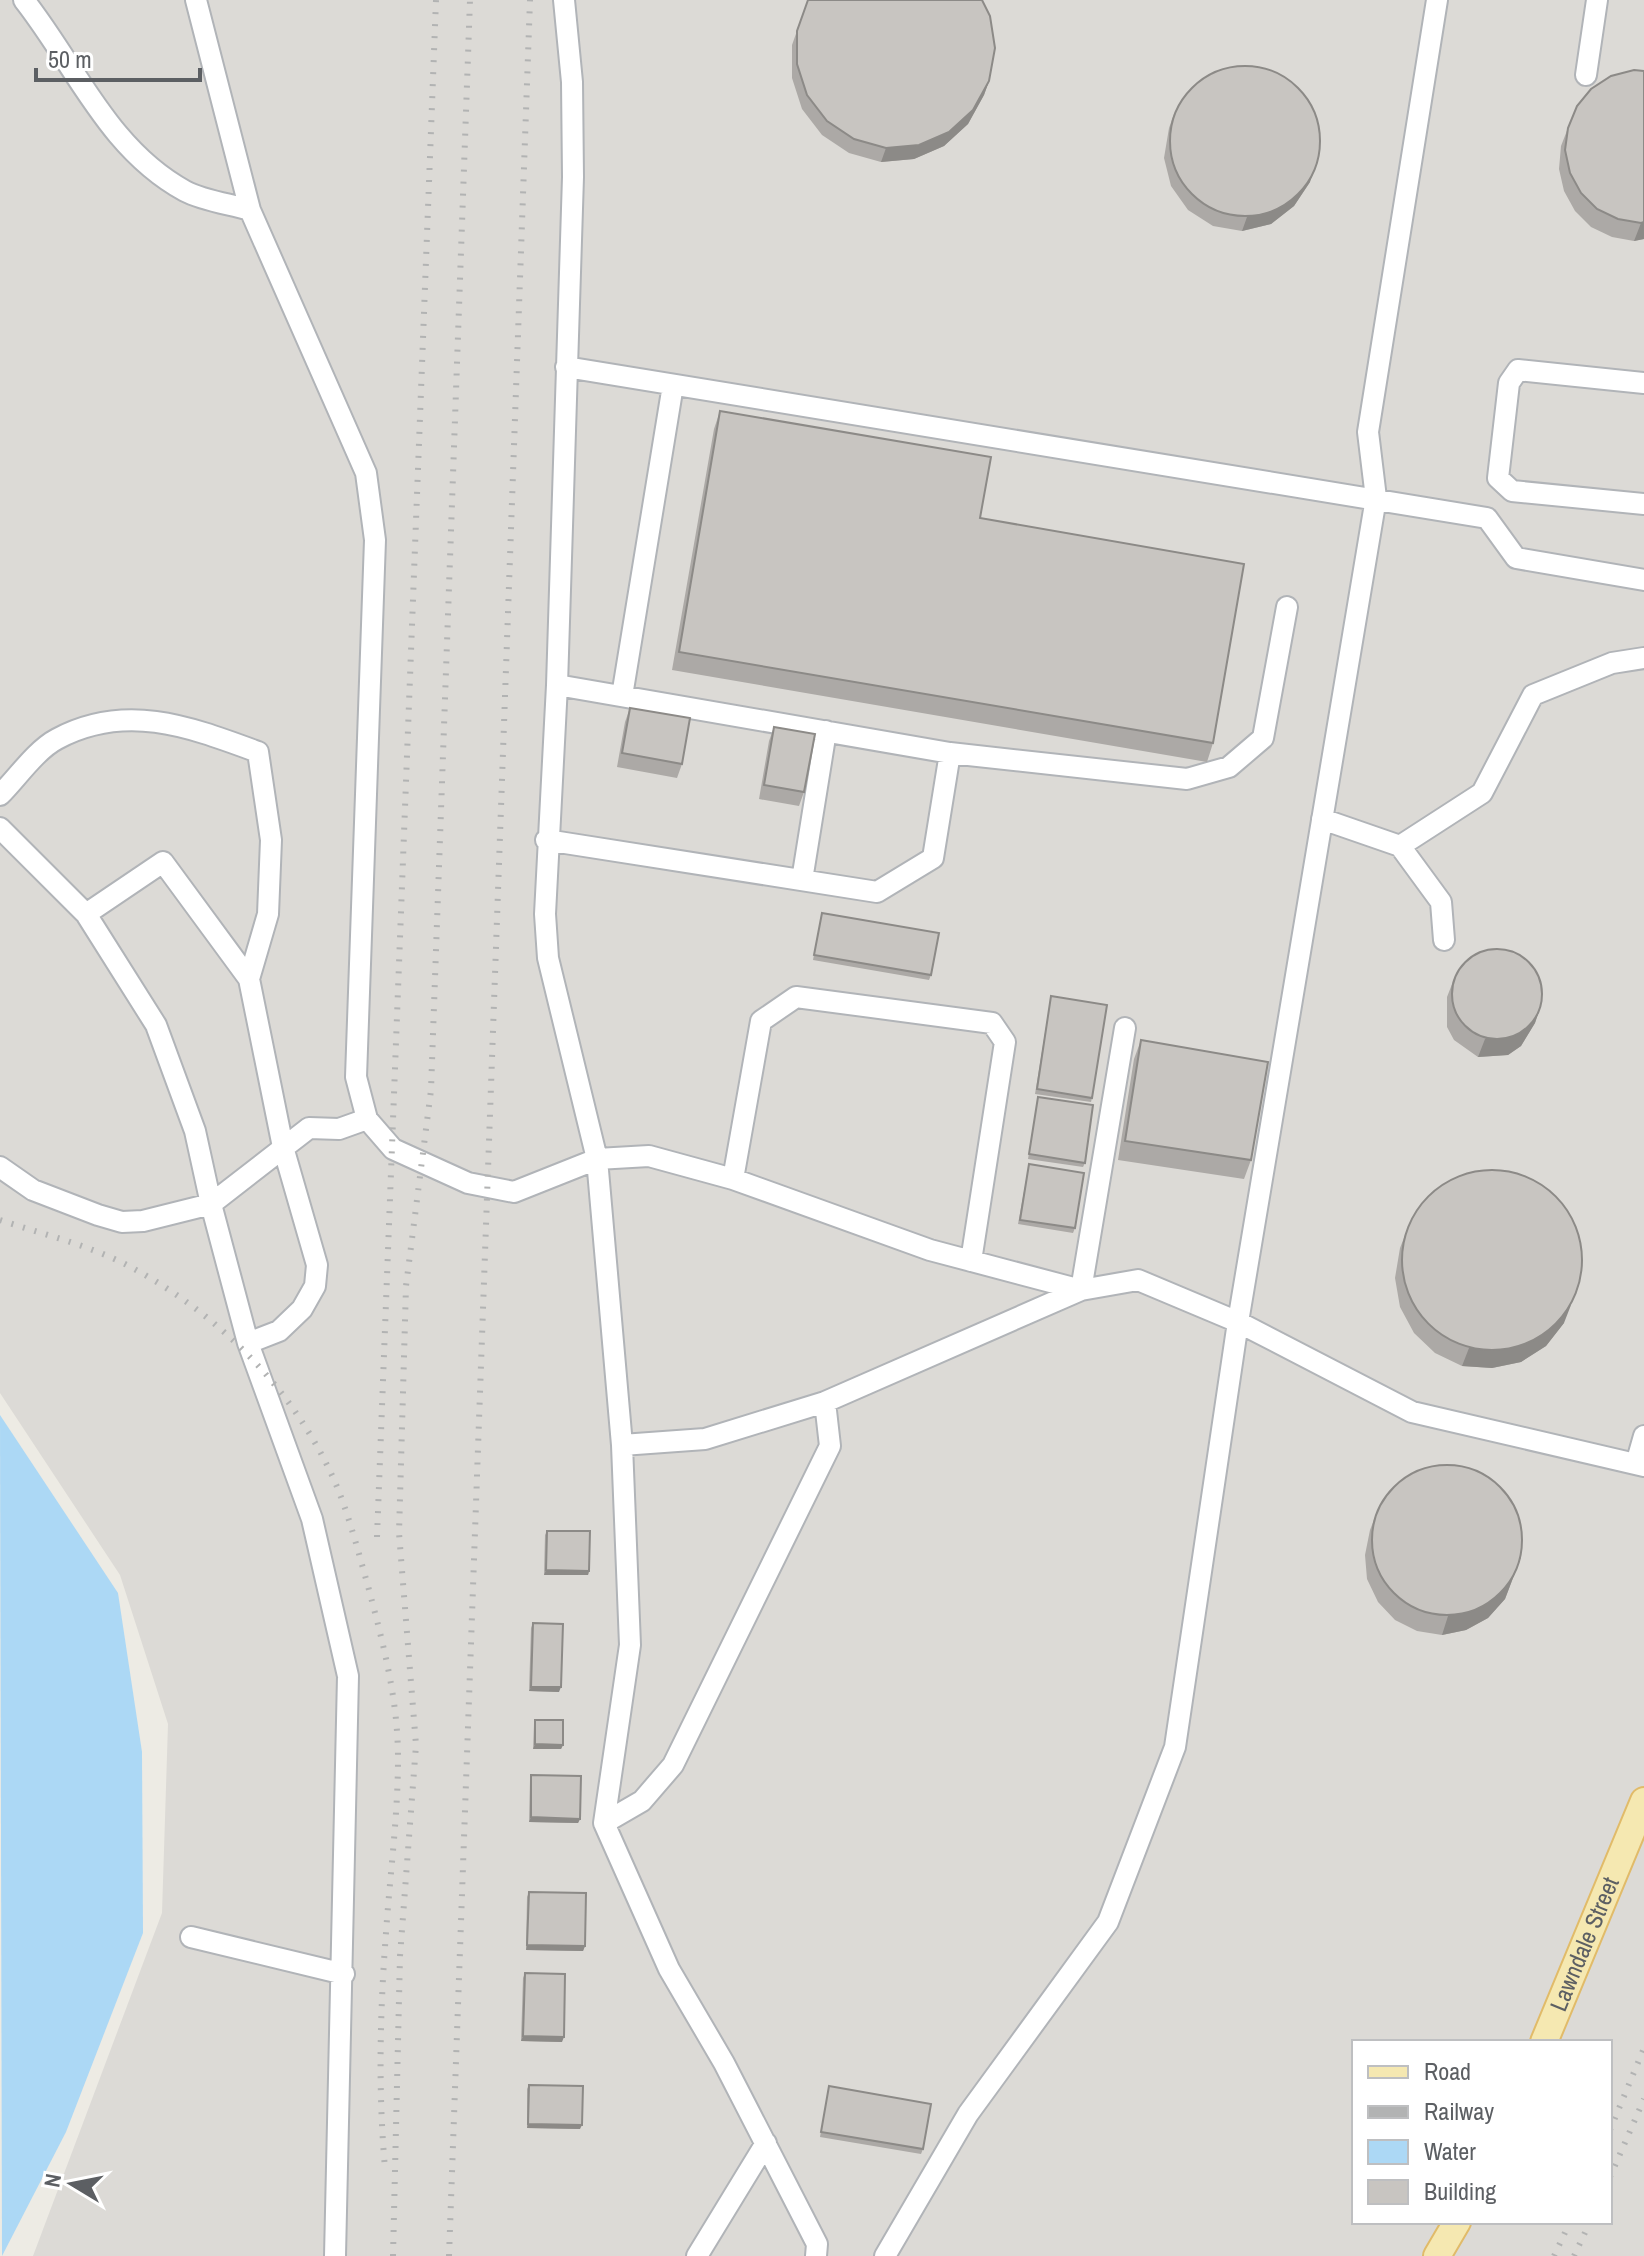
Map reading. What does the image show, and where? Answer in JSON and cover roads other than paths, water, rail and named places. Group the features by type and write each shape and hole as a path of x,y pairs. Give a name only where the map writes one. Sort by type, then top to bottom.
{"main road":[{"name":"Lawndale Street","path":"1545,2040 1644,1801"},
{"path":"1437,2256 1456,2224"}],"lane":[{"path":"24,0 105,121 146,165 187,192 250,210"},
{"path":"196,0 250,210 366,473 375,540 356,1077 367,1119 393,1149 468,1183 514,1192 597,1159 649,1156 733,1179 930,1250 1081,1290"},
{"path":"564,0 572,82 573,177 557,685 546,840 548,958 597,1159 622,1445 630,1645 604,1823 669,1969 766,2143 817,2244 816,2256"},
{"path":"885,2256 968,2114 1108,1922 1175,1747 1238,1322 1376,498 1368,432 1437,0"},
{"path":"1586,75 1597,0"},
{"path":"566,367 1487,518 1516,558 1644,580"},
{"path":"1644,383 1518,370 1509,383 1498,478 1503,486 1512,491 1644,504"},
{"path":"622,696 673,385"},
{"path":"557,685 950,753 1187,779 1229,767 1263,738 1287,607"},
{"path":"1400,846 1482,793 1533,695 1612,663 1644,658"},
{"path":"0,795 55,739 120,718 185,726 258,752 271,840 268,914 249,979"},
{"path":"802,880 826,731"},
{"path":"546,840 877,892 933,858 950,753"},
{"path":"1322,819 1400,846 1441,902 1444,940"},
{"path":"0,828 86,914 156,1025 195,1131 248,1343 312,1519 348,1676 344,1974 335,2256"},
{"path":"86,914 163,862 249,979 283,1147 317,1265 315,1286 302,1309 279,1331 248,1343"},
{"path":"733,1179 761,1021 796,997 992,1023 1005,1042 971,1261"},
{"path":"1081,1290 1125,1028"},
{"path":"0,1167 33,1190 122,1222 143,1221 211,1204 309,1128 339,1129 367,1119"},
{"path":"622,1445 705,1439 825,1402 1081,1290 1138,1280 1238,1322 1412,1412 1640,1465 1644,1436"},
{"path":"604,1823 642,1801 673,1765 830,1446 825,1402"},
{"path":"191,1937 344,1974"},
{"path":"697,2256 766,2143"}],"water":[{"path":"0,1415 118,1593 142,1752 143,1933 66,2132 2,2256"}],"railway":[{"path":"377,1537 436,0"},
{"path":"393,2256 400,1956 416,1745 399,1533 406,1286 431,1090 470,0"},
{"path":"449,2256 530,0"},
{"path":"0,1220 79,1245 125,1264 158,1283 221,1329 275,1385 298,1415 335,1482 353,1533 379,1629 389,1671 397,1736 397,1802 381,2021 381,2110 385,2168"},
{"path":"1612,2125 1644,2048"},
{"path":"1612,2172 1644,2099"},
{"path":"1554,2256 1569,2224"},
{"path":"1574,2256 1589,2224"}]}
